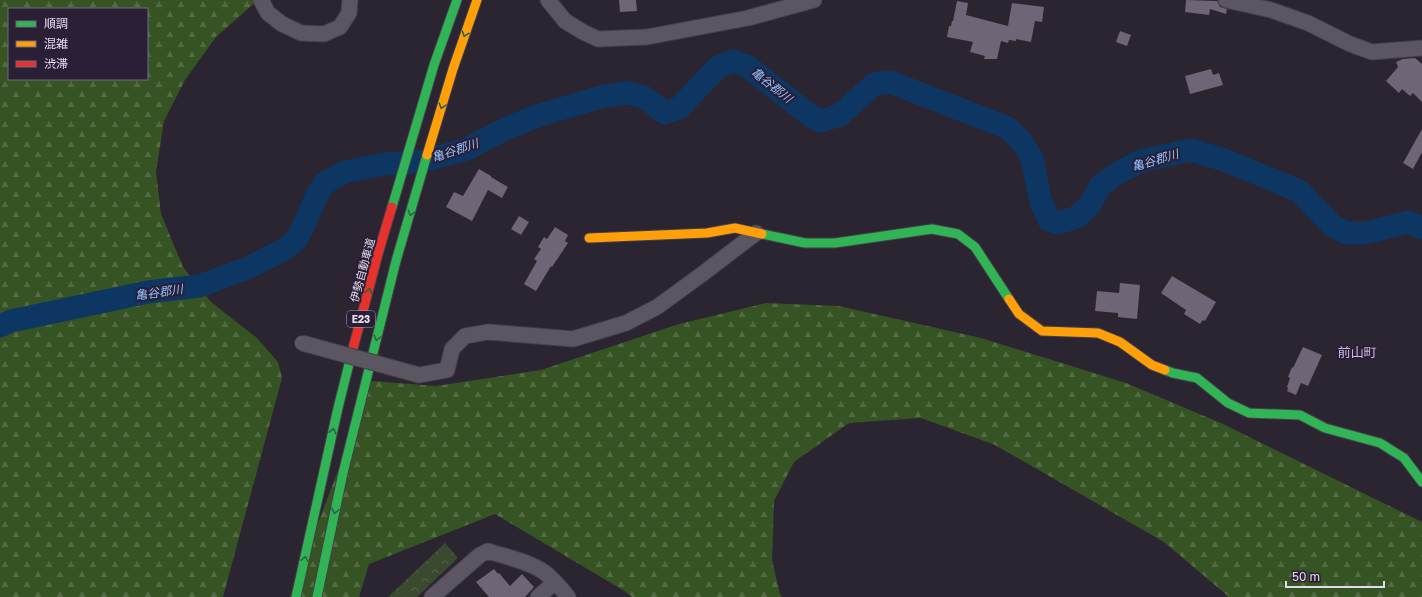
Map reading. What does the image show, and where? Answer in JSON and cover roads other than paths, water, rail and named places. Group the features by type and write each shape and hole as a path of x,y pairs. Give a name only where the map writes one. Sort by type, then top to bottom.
{"main road":[{"name":"伊勢自動車道","path":"296,597 338,408 378,254 434,65 457,0"},
{"name":"E23","path":"317,597 343,473 396,261 423,176 453,69 477,0"},
{"path":"590,238 707,233 735,228 805,243 835,243 932,229 958,234 975,247 1019,314 1042,331 1098,333 1120,342 1152,365 1174,374 1197,378 1228,403 1249,413 1300,415 1325,428 1380,443 1404,458 1422,482"}],"street":[{"path":"261,0 268,12 282,24 300,34 324,34 340,27 349,13 350,0"},
{"path":"548,0 566,21 583,32 598,39 647,37 748,18 814,0"},
{"path":"1226,0 1271,10 1308,23 1350,44 1372,52 1422,48"},
{"path":"302,343 419,375 447,370 452,348 465,336 488,332 573,339 626,322 657,307 756,233"},
{"path":"432,597 480,554 488,551 529,565 543,572 555,582 568,597"},
{"path":"538,597 555,582"}],"waterway":[{"name":"亀谷郡川","path":"0,326 11,321 148,292 199,286 248,268 283,250 296,240 318,193 325,183 344,172 385,164 419,162 467,149 505,129 537,116 604,96 628,93 644,97 665,113 679,108 718,67 733,61 747,66 812,117 821,121 840,115 874,84 890,82 1008,128 1022,142 1032,158 1041,202 1049,220 1058,223 1077,217 1090,205 1100,186 1116,174 1141,161 1191,150 1224,160 1299,191 1333,226 1346,233 1366,233 1408,222 1422,228"}],"district":[{"name":"前山町","path":"1357,352"}]}
